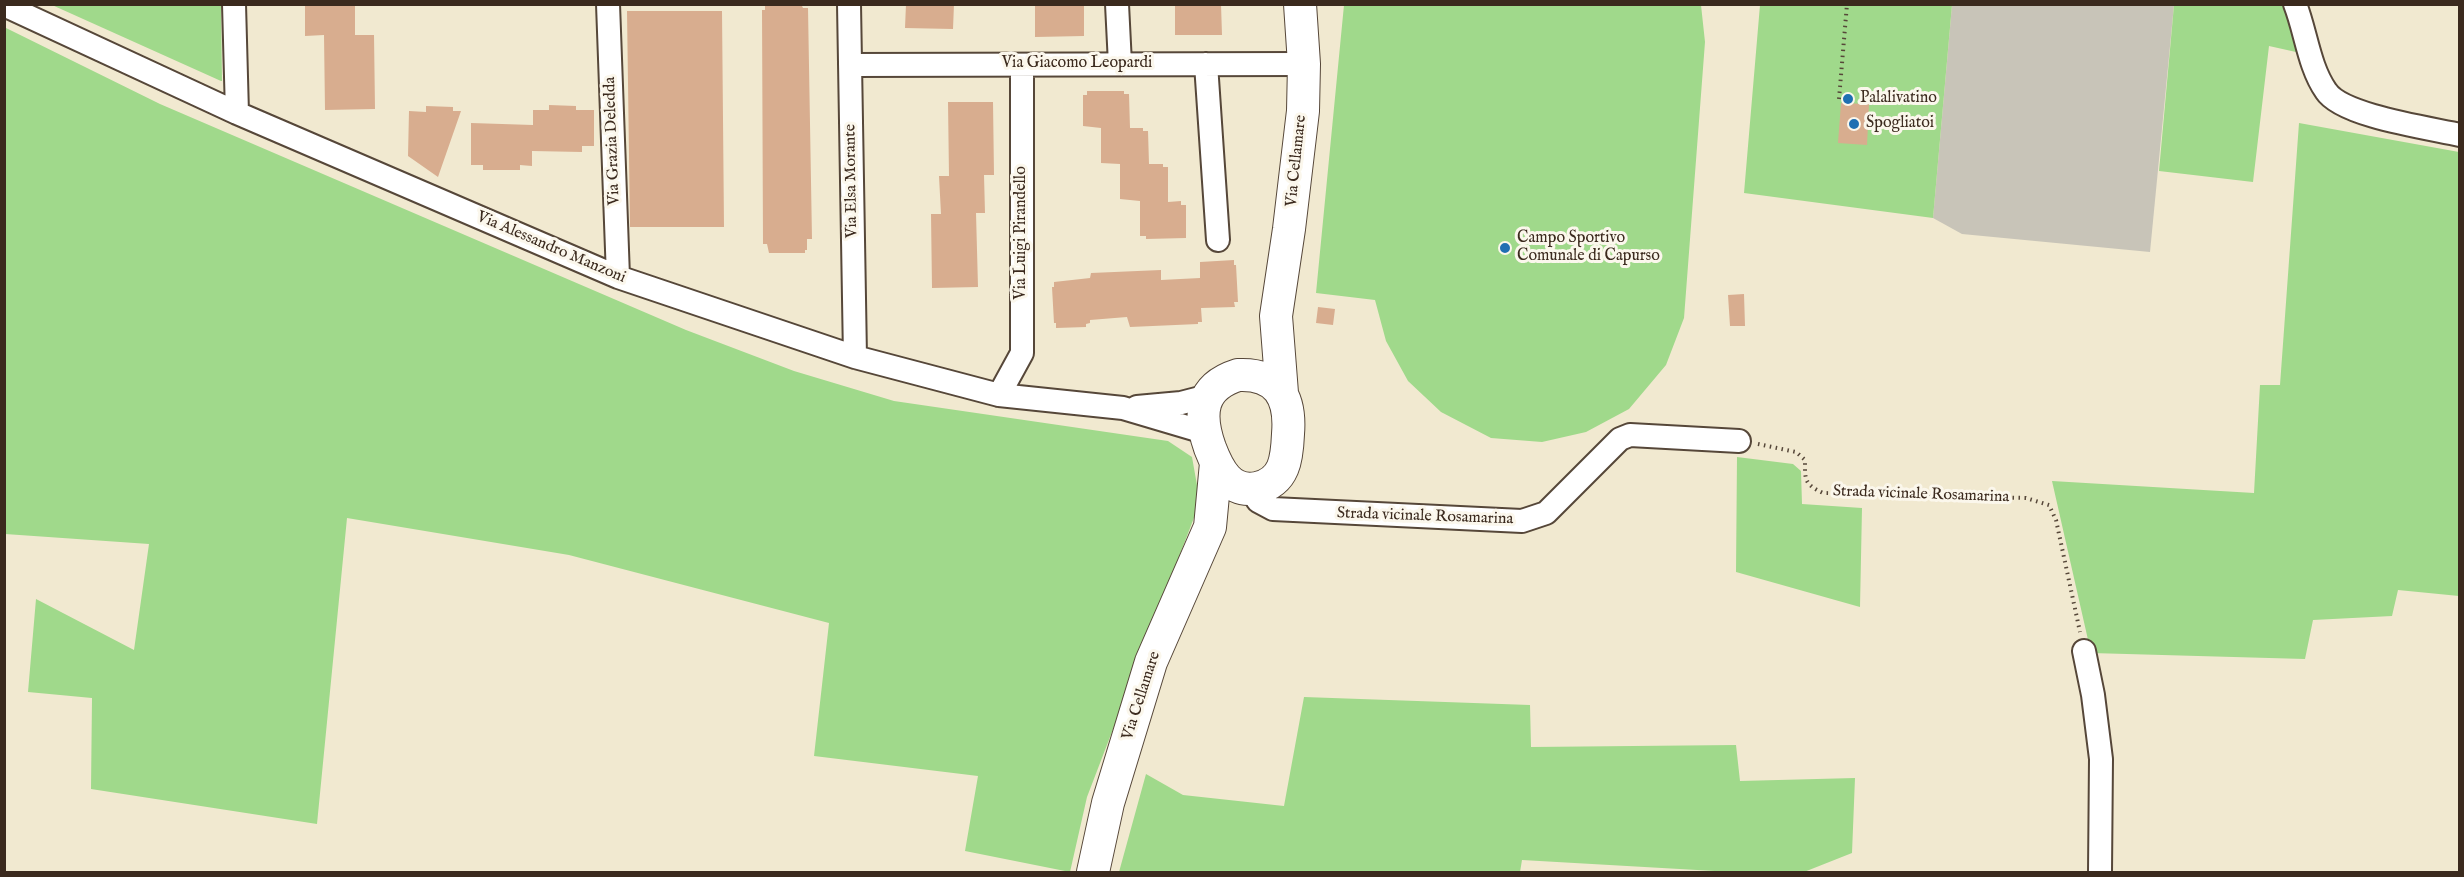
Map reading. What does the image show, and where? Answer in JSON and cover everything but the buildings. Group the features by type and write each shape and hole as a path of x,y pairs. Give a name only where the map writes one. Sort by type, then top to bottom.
{"street":[{"path":"234,4 237,113"},
{"name":"Via Grazia Deledda","path":"608,4 618,277"},
{"name":"Via Elsa Morante","path":"849,4 855,357"},
{"path":"1117,4 1120,64"},
{"name":"Via Cellamare","path":"1210,527 1286,463 1289,417 1282,393 1276,316 1303,111 1304,64 1300,4"},
{"path":"2295,4 2317,74 2327,93 2352,110 2460,135"},
{"name":"Via Alessandro Manzoni","path":"4,5 237,113 618,277 855,357 999,395 1123,408 1204,432"},
{"name":"Via Giacomo Leopardi","path":"850,64 1304,64"},
{"name":"Via Luigi Pirandello","path":"999,395 1022,353 1022,64"},
{"path":"1206,64 1218,240"},
{"name":"Via Cellamare","path":"1263,484 1236,486 1227,480 1216,463 1204,432 1202,419 1208,396 1216,386 1238,375 1276,316"},
{"path":"1238,375 1263,378 1282,393"},
{"name":"Via Alessandro Manzoni","path":"1123,408 1181,403 1208,396"},
{"name":"Strada vicinale Rosamarina","path":"1263,484 1258,501 1273,509 1522,521 1546,513 1620,439 1630,435 1739,441"},
{"name":"Via Cellamare","path":"1093,873 1108,803 1151,662 1210,527 1216,463"},
{"path":"2084,651 2093,695 2101,759 2100,873"}],"path":[{"path":"1839,99 1847,4"},
{"name":"Strada vicinale Rosamarina","path":"1739,441 1796,452 1805,460 1805,480 1811,487 1823,493 2026,498 2049,505 2055,520 2084,651"}],"shaded area":[{"path":"1952,5 2174,5 2150,252 1962,234 1933,218"}],"green space":[{"path":"52,5 221,5 222,81 221,81"},
{"name":"Campo Sportivo Comunale di Capurso","path":"1344,5 1701,5 1705,42 1684,318 1666,365 1629,409 1586,432 1542,442 1491,438 1441,412 1408,381 1386,341 1375,300 1316,293"},
{"name":"Palalivatino","path":"1760,5 1952,5 1933,218 1744,193"},
{"path":"2174,5 2288,5 2305,54 2269,46 2253,182 2159,171"},
{"path":"4,27 160,104 686,330 794,371 894,401 1168,441 1192,457 1200,502 1087,797 1070,872 965,851 978,776 814,756 829,623 569,555 347,518 317,824 91,789 92,698 28,692 36,599 134,650 149,544 5,534"},
{"path":"2299,123 2459,152 2459,596 2398,590 2392,616 2313,620 2305,659 2091,653 2052,481 2254,493 2260,385 2280,385"},
{"path":"1737,457 1793,464 1801,471 1802,504 1862,508 1860,607 1736,572"},
{"path":"1304,697 1530,705 1531,747 1736,745 1740,781 1855,778 1852,853 1804,872 1732,872 1522,860 1520,872 1119,872 1146,774 1183,795 1284,806"}],"place":[{"name":"Palalivatino","path":"1848,99"},
{"name":"Spogliatoi","path":"1854,124"},
{"name":"Campo Sportivo Comunale di Capurso","path":"1505,248"}]}
